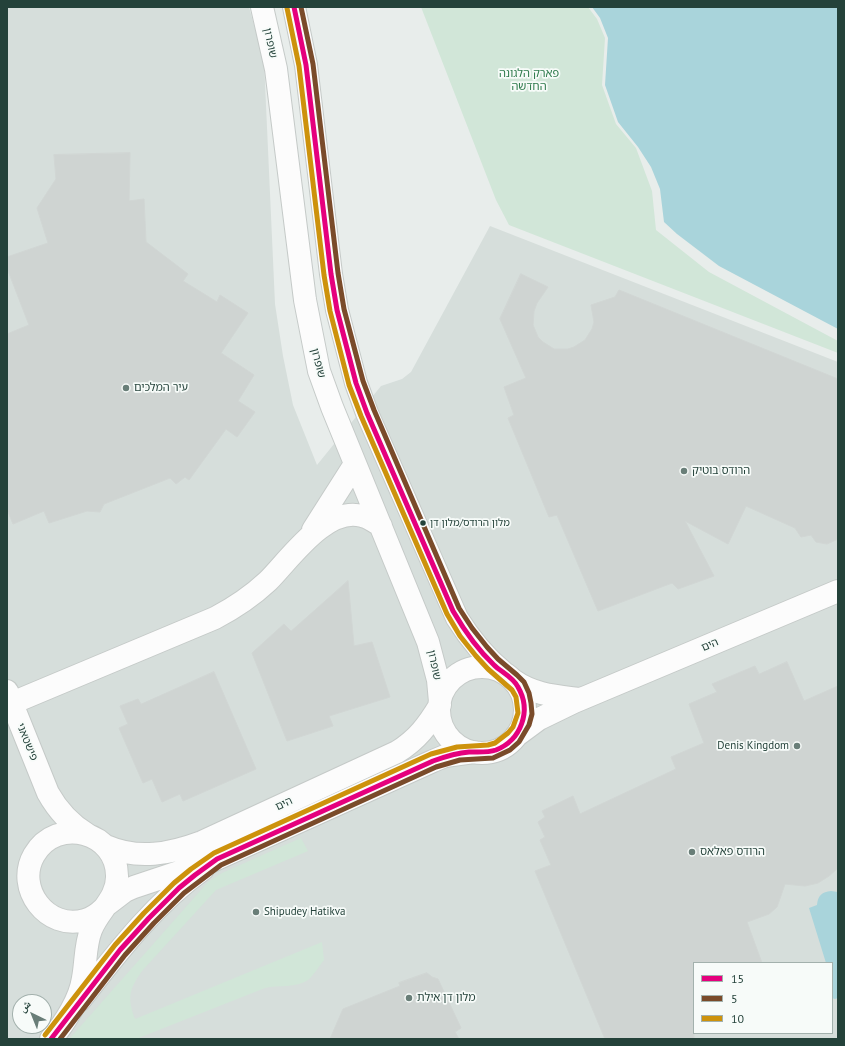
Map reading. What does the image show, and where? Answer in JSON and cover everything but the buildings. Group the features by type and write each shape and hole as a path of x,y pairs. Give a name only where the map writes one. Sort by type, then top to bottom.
{"street":[{"name":"שופרון","path":"262,7 276,69 305,300 319,371 332,408 428,642 438,680 440,704"},
{"path":"294,7 306,65 331,274 337,310 356,383 366,413 453,610 470,638 494,664 508,676 521,692 525,705 523,724 516,736 506,745 494,751 474,752 456,744 446,734 441,722 440,704 444,689 458,674 464,671 484,667 497,669 508,676"},
{"path":"9,697 208,621 232,609 263,586 309,537 355,464"},
{"path":"309,537 333,520 347,515 362,516 381,526"},
{"name":"הים","path":"516,736 539,719 582,699 838,591"},
{"name":"הים","path":"508,676 519,685 538,693 582,699"},
{"name":"פישטאני","path":"9,697 48,793 57,809 74,826 97,840"},
{"name":"הים","path":"97,840 124,853 153,855 177,851 202,842 397,752 414,740 423,731 440,704"},
{"name":"הים","path":"64,1021 73,1007 83,981 90,933 96,918 106,907 125,891 144,883 216,859 445,756 474,752"},
{"name":"פישטאני","path":"38,850 48,821 48,793"},
{"path":"74,832 97,840 113,857 116,864 117,878 115,892 106,907 92,917 78,921 64,921 51,916 36,902 28,882 29,869 34,855 48,840 60,834 74,832"},
{"name":"הים","path":"51,1039 111,961 149,918 179,888 216,859"}],"shaded area":[{"path":"7,7 249,7 264,61 275,304 283,356 293,405 317,465 381,386 402,379 411,372 490,226 838,362 838,1039 7,1039"}],"green space":[{"name":"פארק הלגונה החדשה","path":"421,7 588,7 597,19 605,38 602,85 616,124 636,148 652,191 656,230 709,272 838,341 838,353 509,225 496,200"},
{"path":"301,838 308,851 216,890 142,971 134,983 130,999 135,1019 322,942 324,960 308,980 303,983 293,985 265,988 136,1039 71,1039 71,1037 208,882 222,873"}],"water":[{"path":"592,7 838,7 838,329 719,266 677,234 664,222 660,189 651,167 638,147 618,122 605,85 608,38 600,18"},
{"path":"825,892 838,892 838,998 835,999 833,998 833,962 826,962 809,908 817,905 818,899"}],"transit line":[{"name":"15","path":"51,1039 120,950 149,918 179,888 217,859 433,761 459,753 496,750 512,739 522,724 524,706 518,687 510,677 494,665 476,646 453,611 367,413 356,383 337,310 331,274 306,65 294,7"},
{"name":"5","path":"60,1039 125,955 154,923 184,893 221,865 436,767 460,760 493,758 510,750 519,742 529,725 532,714 529,693 524,682 487,647 459,608 363,381 344,309 338,273 313,64 301,7"},
{"name":"10","path":"45,1035 115,945 144,913 174,883 214,853 431,754 457,747 488,745 495,743 513,727 518,713 516,697 512,690 488,669 476,656 460,636 447,614 349,385 330,311 324,275 299,66 287,8"}],"place":[{"name":"עיר המלכים","path":"126,388"},
{"name":"הרודס בוטיק","path":"684,471"},
{"name":"מלון הרודס/מלון דן","path":"423,523"},
{"name":"Denis Kingdom","path":"797,746"},
{"name":"הרודס פאלאס","path":"692,852"},
{"name":"Shipudey Hatikva","path":"256,912"},
{"name":"מלון דן אילת","path":"409,998"}]}
